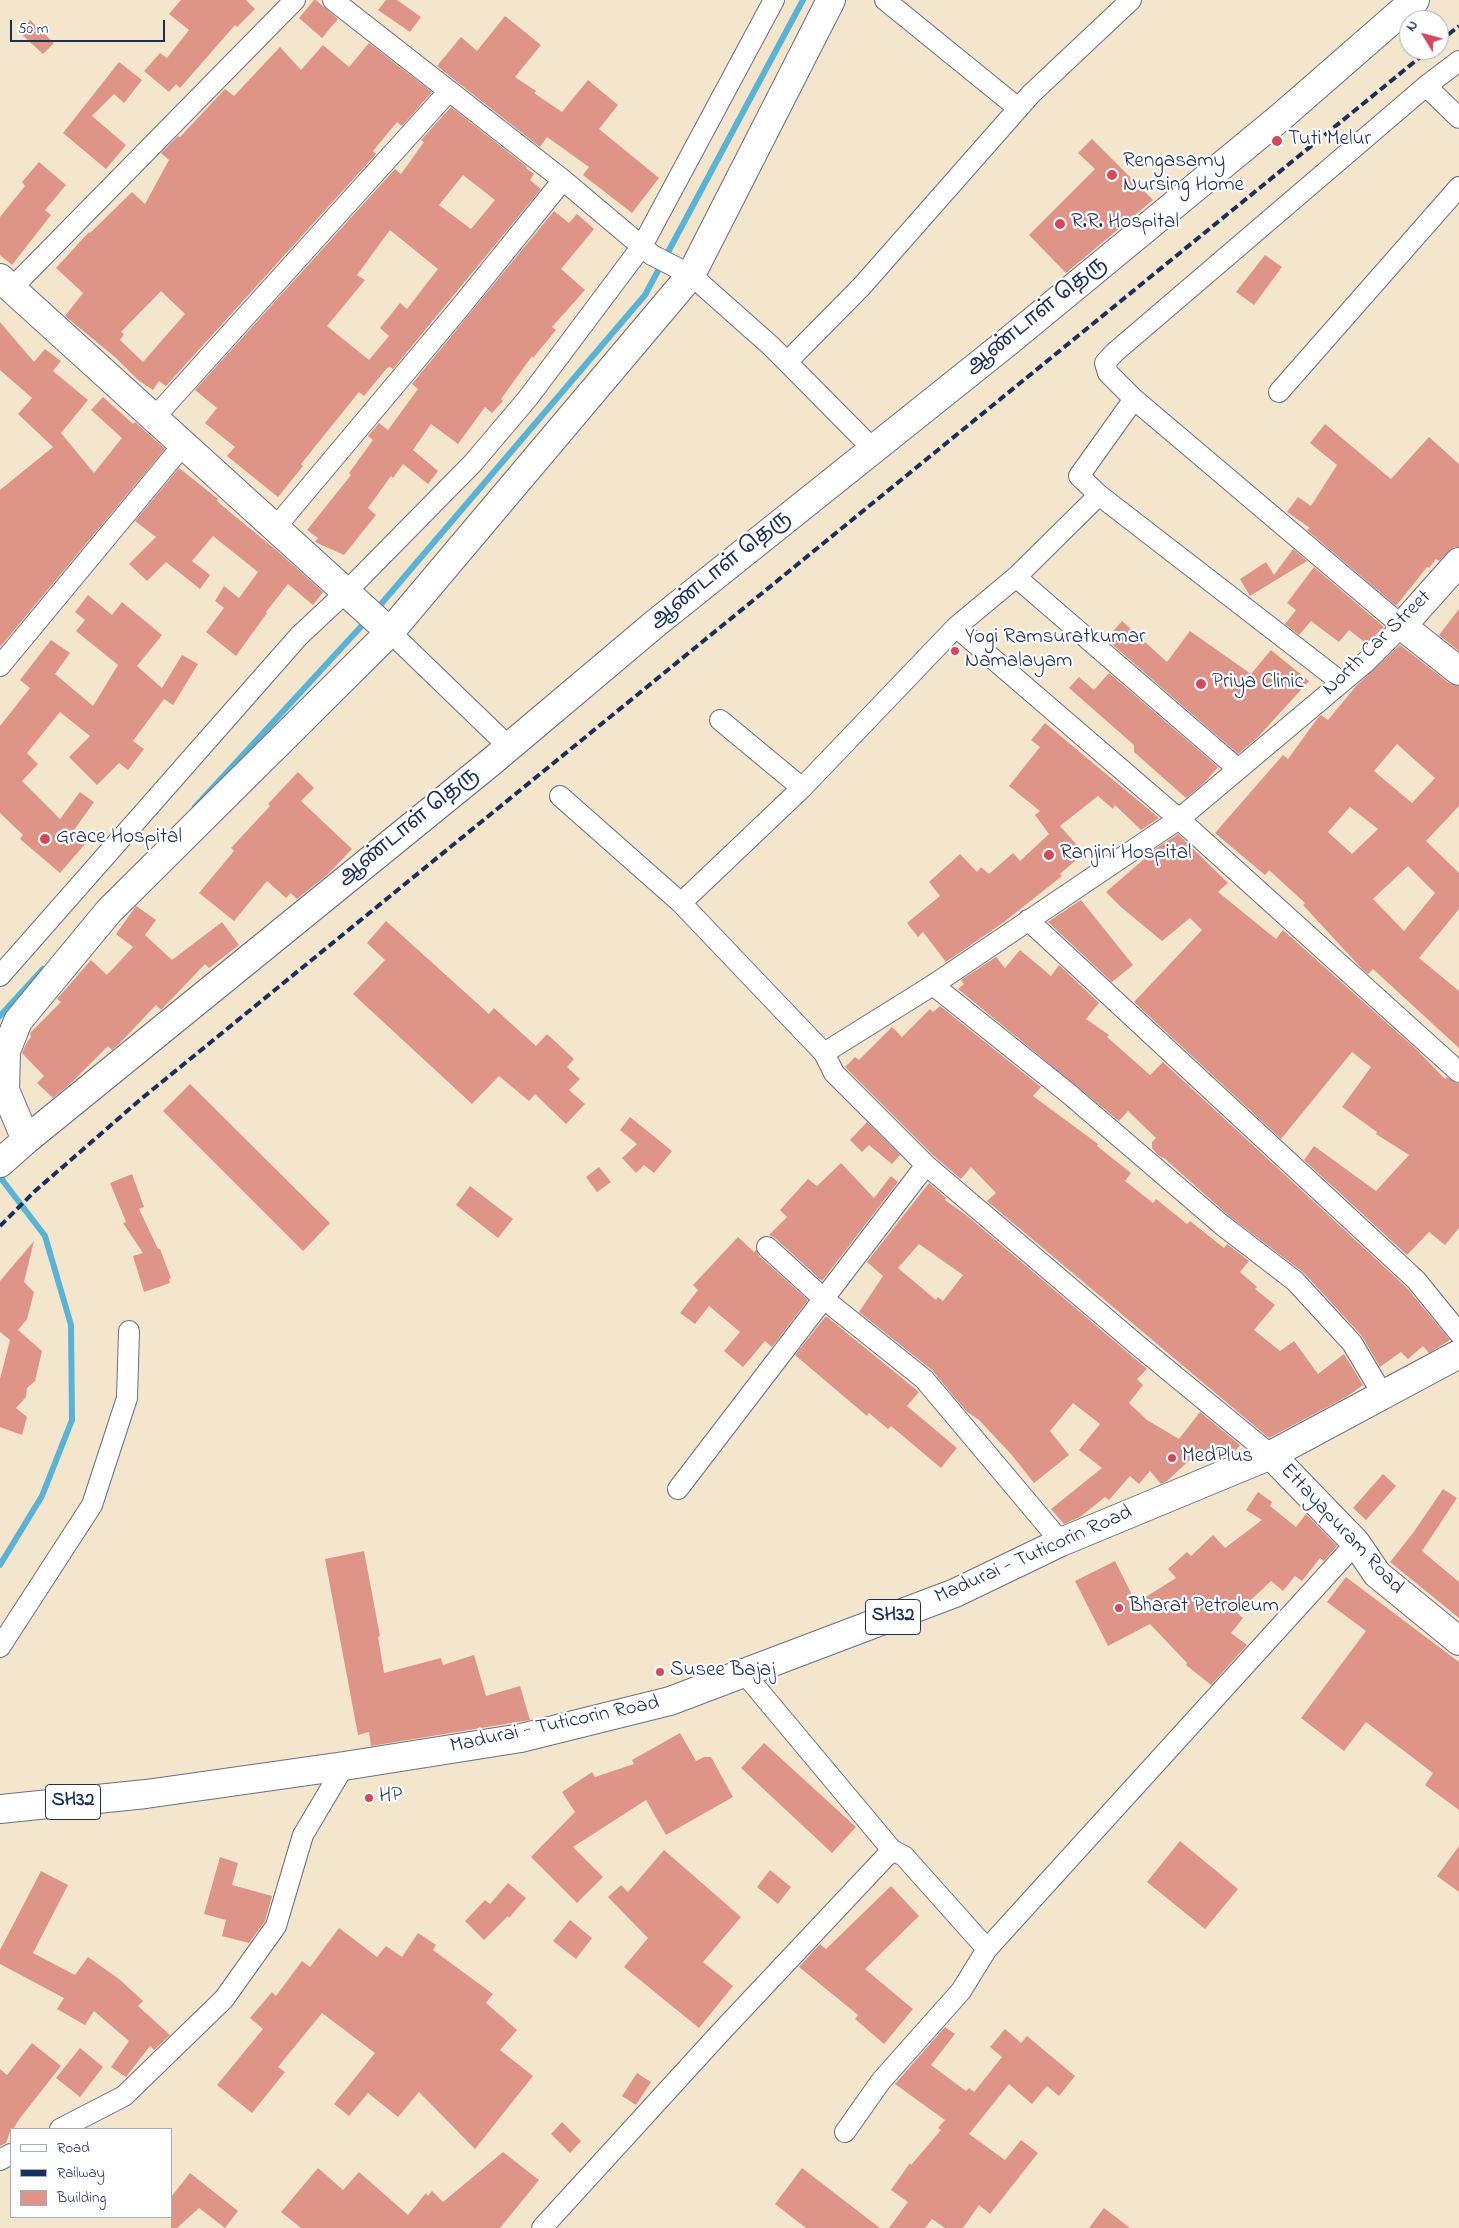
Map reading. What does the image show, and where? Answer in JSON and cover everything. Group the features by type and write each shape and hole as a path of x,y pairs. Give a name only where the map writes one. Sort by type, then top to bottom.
{"street":[{"path":"296,0 6,284 353,598 508,746"},
{"path":"333,0 563,180 647,250 684,271 787,362 873,449"},
{"path":"0,976 299,636 353,598 528,398 647,250 774,0"},
{"path":"11,1153 5,1090 6,1051 18,1021 108,912 385,628 684,271 831,0"},
{"path":"787,362 862,286 1018,108 1131,0"},
{"name":"ஆண்டாள் தெரு","path":"11,1153 656,623 1010,340 1282,116 1415,0"},
{"path":"892,2 1018,108"},
{"path":"1459,61 1426,86 1114,353 1105,363 1108,373 1134,399 1402,626 1459,671"},
{"path":"1426,86 1459,118"},
{"path":"154,418 449,91"},
{"path":"275,528 458,310 563,180"},
{"path":"1279,392 1459,186"},
{"path":"1134,399 1079,476 1099,495 1342,682"},
{"path":"0,666 183,444"},
{"path":"681,903 802,788 956,627 1016,577 1099,495"},
{"name":"North Car Street","path":"824,1053 933,985 1178,819 1367,661 1402,626 1459,562"},
{"path":"1016,577 1238,770"},
{"path":"956,627 1178,819 1459,1072"},
{"path":"720,720 802,788"},
{"path":"560,796 681,903 824,1053 834,1073 926,1165 1135,1343 1271,1455"},
{"path":"1028,920 1416,1280 1459,1333"},
{"path":"933,985 1068,1093 1222,1225 1295,1281 1352,1343 1382,1396"},
{"path":"678,1489 926,1165"},
{"path":"767,1247 824,1299 924,1379 1061,1542"},
{"path":"0,1647 92,1504 127,1398 129,1330"},
{"name":"Madurai - Tuticorin Road","path":"0,1809 146,1794 344,1766 521,1738 670,1701 955,1593 1061,1542 1271,1455 1459,1354"},
{"name":"Ettayapuram Road","path":"1271,1455 1356,1542 1377,1574 1459,1641"},
{"path":"845,2132 881,2082 961,1991 987,1949 1356,1542"},
{"path":"744,1673 892,1850 904,1856 987,1949"},
{"path":"0,1800 316,1761 344,1766 303,1835 276,1926 224,1999 124,2096 62,2128"},
{"path":"542,2228 720,2033 892,1850"}],"building":[{"path":"181,0 246,0 255,9 237,27 235,25 180,88 176,84 169,92 144,71 160,53 167,58 189,30 169,14"},
{"path":"314,0 338,19 322,38 299,18"},
{"path":"386,0 397,0 421,17 410,32 378,10"},
{"path":"505,16 541,45 515,77 536,91 534,93 562,112 588,80 618,105 599,129 659,178 632,213 583,175 589,167 547,137 540,147 437,66 461,37 477,51"},
{"path":"30,20 54,43 43,54 19,32"},
{"path":"369,43 432,92 402,126 397,122 373,151 376,154 166,386 159,381 153,390 138,380 116,358 65,316 83,293 56,268 89,232 132,192 145,204 169,160 161,153 178,136 180,137 225,89 234,96 280,47 301,70 323,45 349,67","holes":["161,291 185,314 143,362 120,340 124,334 121,332"]},
{"path":"119,62 142,80 124,103 114,94 92,116 126,145 106,169 63,133"},
{"path":"451,107 527,167 534,174 530,180 541,189 393,369 387,368 364,396 359,392 301,464 303,466 278,497 227,456 235,447 205,423 217,408 195,390 395,169 401,174 424,142 421,140","holes":["463,175 495,200 471,229 439,205","390,230 438,269 407,309 400,303 380,328 389,336 369,360 327,326 365,280 357,275"]},
{"path":"1092,139 1153,200 1066,273 1029,235 1095,169 1078,153"},
{"path":"39,162 66,185 45,210 51,215 12,265 0,255 0,217 25,186 22,182"},
{"path":"554,211 569,223 577,214 594,229 561,269 585,290 552,327 556,330 533,358 532,356 501,399 503,401 492,413 485,407 458,444 431,424 413,450 438,471 428,484 403,464 393,478 391,476 368,508 376,515 344,555 315,542 318,538 307,530 351,475 349,473 373,440 368,436 379,423 388,430 418,389 412,384"},
{"path":"1265,255 1282,267 1254,305 1236,292"},
{"path":"0,322 34,362 45,349 61,361 53,371 88,400 61,433 94,473 122,438 91,410 103,397 165,449 0,647 0,490 53,447 18,414 32,398 0,370"},
{"path":"1325,424 1391,479 1429,437 1459,464 1459,547 1454,547 1439,561 1436,559 1429,568 1427,567 1396,606 1307,530 1310,528 1287,512 1298,497 1311,506 1337,465 1310,443"},
{"path":"179,468 218,499 217,501 323,592 313,605 288,584 236,656 206,632 224,608 215,601 224,586 239,598 258,572 213,536 192,561 210,575 200,589 166,562 147,581 129,564 156,537 135,521"},
{"path":"1293,549 1307,561 1250,596 1240,579 1266,562 1274,575"},
{"path":"1314,567 1384,627 1367,644 1349,630 1339,642 1311,621 1299,635 1285,624 1296,610 1287,603"},
{"path":"88,595 112,615 122,602 162,635 137,666 162,688 182,655 198,664 173,705 164,699 133,741 144,749 128,770 119,763 97,785 69,757 90,736 60,712 27,753 38,764 22,781 60,819 80,792 94,802 72,833 85,844 60,873 20,839 23,835 0,813 0,726 30,688 20,680 51,640 70,653 55,674 93,706 118,665 76,631 85,620 75,612"},
{"path":"1459,609 1459,651 1439,635"},
{"path":"1122,621 1167,662 1190,631 1251,674 1271,650 1309,681 1258,737 1238,754 1106,639"},
{"path":"1400,645 1449,683 1459,686 1459,806 1426,841 1459,873 1459,909 1419,958 1459,991 1459,1048 1373,969 1368,974 1363,970 1303,905 1305,903 1269,870 1265,875 1215,833 1283,755 1288,759 1317,719 1321,715 1328,720 1357,685","holes":["1397,744 1435,778 1412,803 1374,771","1350,807 1378,829 1352,854 1328,832","1408,866 1435,893 1404,931 1373,899"]},
{"path":"1109,673 1218,767 1204,783 1186,798 1134,752 1134,745 1069,688 1079,677 1094,690"},
{"path":"1045,723 1159,818 1141,830 1115,805 1113,809 1098,796 1060,826 1084,853 1060,874 1062,876 1004,922 946,962 923,932 918,937 907,923 940,896 929,882 960,854 977,872 981,867 989,874 1013,853 1020,861 1049,834 1035,815 1040,811 1009,786 1040,747 1031,740"},
{"path":"298,772 314,788 301,801 352,849 327,875 297,899 291,893 286,898 267,881 234,921 199,893 234,851 231,848"},
{"path":"1178,834 1228,883 1218,892 1276,939 1283,930 1417,1050 1445,1079 1447,1077 1459,1084 1459,1228 1445,1245 1429,1232 1407,1255 1304,1160 1314,1146 1376,1191 1409,1155 1376,1134 1377,1132 1342,1107 1371,1067 1352,1052 1281,1139 1134,1002 1202,930 1190,918 1162,941 1106,892 1158,847"},
{"path":"1081,900 1133,965 1112,982 1048,922"},
{"path":"136,906 156,920 145,935 172,960 222,922 239,945 209,968 205,964 161,1010 156,1005 119,1044 112,1050 108,1046 53,1098 37,1083 44,1076 22,1053 31,1037 30,1033 61,1002 57,999 91,960 107,975 133,947 116,934"},
{"path":"386,921 489,1014 494,1008 536,1046 547,1034 574,1059 567,1067 580,1079 569,1090 585,1104 566,1124 535,1094 529,1101 499,1076 472,1104 353,994 385,960 367,943"},
{"path":"1020,950 1051,976 1059,965 1099,1003 1086,1019 1109,1035 1107,1037 1150,1075 1163,1062 1407,1288 1450,1340 1429,1353 1423,1346 1408,1359 1401,1352 1380,1367 1361,1335 1304,1273 1229,1216 1163,1157 1156,1153 1152,1148 1152,1142 1156,1138 1128,1111 1119,1121 958,989 964,984 961,980 996,957 1005,968"},
{"path":"940,1006 1041,1087 1033,1096 1098,1144 1097,1146 1131,1173 1125,1181 1153,1203 1156,1199 1187,1224 1190,1221 1224,1248 1227,1244 1249,1261 1240,1272 1257,1287 1255,1289 1275,1305 1254,1330 1280,1351 1294,1341 1318,1374 1344,1354 1363,1385 1346,1397 1269,1438 987,1201 996,1193 971,1167 961,1179 934,1156 845,1067 855,1057 859,1060 892,1027 902,1037 930,1009 933,1012"},
{"path":"190,1084 330,1223 303,1251 163,1111"},
{"path":"630,1117 672,1151 654,1173 644,1165 636,1173 622,1158 637,1144 620,1130"},
{"path":"867,1122 900,1155 892,1164 869,1145 862,1152 850,1140"},
{"path":"841,1163 874,1198 891,1176 898,1182 822,1281 775,1238 769,1235 787,1217 780,1210 808,1179 817,1186"},
{"path":"599,1167 611,1182 597,1192 586,1177"},
{"path":"132,1174 144,1207 139,1209 158,1249 160,1249 171,1278 169,1279 170,1283 144,1292 133,1256 143,1253 123,1223 126,1222 110,1183"},
{"path":"929,1183 946,1198 945,1200 966,1215 1147,1369 1137,1379 1143,1385 1129,1403 1147,1420 1179,1439 1200,1412 1240,1445 1234,1453 1223,1458 1221,1457 1211,1463 1198,1452 1167,1481 1161,1484 1150,1471 1139,1484 1130,1476 1109,1500 1105,1497 1080,1517 1064,1524 1051,1509 1102,1468 1079,1450 1100,1424 1073,1403 1050,1431 1069,1455 1034,1483 1011,1454 979,1420 966,1411 932,1370 859,1312 883,1276 867,1262","holes":["919,1244 963,1275 943,1301 938,1297 936,1300 898,1268"]},
{"path":"470,1186 513,1219 498,1238 456,1205"},
{"path":"738,1237 754,1252 756,1250 759,1256 808,1300 772,1347 765,1341 743,1367 724,1351 740,1332 709,1306 695,1324 680,1313 698,1290 693,1285"},
{"path":"34,1241 24,1282 34,1292 27,1319 18,1330 42,1351 35,1381 27,1388 26,1397 16,1408 27,1417 22,1435 0,1427 0,1379 10,1340 0,1332 0,1281"},
{"path":"826,1316 919,1392 907,1406 957,1448 941,1468 891,1426 888,1429 869,1413 867,1416 795,1355"},
{"path":"1383,1474 1396,1486 1366,1520 1353,1508"},
{"path":"1443,1489 1457,1498 1422,1551 1459,1582 1459,1618 1390,1562 1413,1533"},
{"path":"1258,1492 1272,1502 1270,1506 1296,1527 1306,1514 1337,1546 1324,1561 1320,1558 1302,1581 1295,1576 1283,1591 1271,1581 1237,1613 1243,1618 1231,1633 1247,1645 1211,1685 1186,1665 1187,1663 1150,1624 1108,1646 1075,1581 1115,1561 1136,1603 1176,1578 1168,1569 1187,1552 1191,1556 1213,1535 1225,1548 1262,1520 1246,1510"},
{"path":"364,1551 380,1636 378,1637 384,1673 441,1658 443,1665 474,1655 486,1696 520,1686 530,1720 371,1746 369,1732 358,1735 325,1559"},
{"path":"1346,1577 1459,1662 1459,1810 1425,1785 1433,1773 1366,1722 1344,1751 1301,1718 1366,1631 1327,1602"},
{"path":"680,1733 696,1761 704,1757 711,1757 733,1797 666,1835 646,1800 573,1847 603,1877 577,1903 531,1857 575,1812 562,1792 592,1772 595,1777 634,1764 632,1760"},
{"path":"764,1743 856,1827 832,1853 741,1768"},
{"path":"1180,1841 1238,1889 1205,1929 1147,1882"},
{"path":"1459,1846 1459,1892 1437,1876"},
{"path":"664,1850 741,1917 703,1962 733,1986 699,2028 624,1967 648,1938 608,1897 621,1885 628,1892"},
{"path":"220,1857 238,1863 232,1885 272,1896 265,1921 249,1943 222,1936 226,1920 204,1914"},
{"path":"770,1870 791,1887 778,1904 757,1887"},
{"path":"41,1871 68,1885 33,1953 75,1975 88,1957 119,1979 143,2001 138,2006 170,2035 154,2050 150,2046 126,2077 111,2067 129,2041 94,2011 85,2025 57,2009 64,1998 0,1964 0,1950"},
{"path":"508,1883 526,1898 509,1918 508,1916 484,1940 465,1921 485,1900 490,1904"},
{"path":"891,1886 919,1916 865,1969 913,2009 884,2044 855,2019 858,2015 799,1967 820,1944 826,1949"},
{"path":"570,1920 592,1938 576,1959 553,1941"},
{"path":"339,1928 377,1957 386,1946 402,1957 418,1933 436,1945 433,1950 493,1994 486,2003 517,2030 500,2050 533,2076 475,2149 419,2092 398,2117 368,2093 349,2116 334,2104 375,2053 322,2013 278,2067 285,2072 252,2113 217,2085 263,2029 250,2018 272,1992 276,1996 302,1961 310,1967"},
{"path":"945,2027 955,2034 931,2065 966,2091 969,2088 974,2092 1002,2057 990,2047 1005,2029 1021,2043 1027,2036 1075,2076 1059,2096 1047,2086 1032,2104 1009,2084 969,2134 1005,2160 1021,2140 1038,2153 990,2214 979,2205 963,2228 945,2228 932,2219 925,2228 889,2228 908,2202 891,2190 910,2163 911,2165 941,2130 938,2128 945,2120 895,2084"},
{"path":"32,2043 61,2066 14,2128 10,2128 6,2143 0,2146 0,2069 7,2075"},
{"path":"80,2048 103,2067 80,2097 56,2078"},
{"path":"637,2073 651,2082 636,2105 622,2096"},
{"path":"562,2122 581,2141 570,2153 551,2134"},
{"path":"503,2152 539,2180 500,2228 301,2228 281,2212 318,2168 343,2190 359,2172 408,2215 426,2193 428,2196 432,2191 443,2202"},
{"path":"802,2168 880,2228 806,2228 775,2204"},
{"path":"190,2173 238,2211 225,2228 199,2208 177,2228 171,2228 172,2196"},
{"path":"1104,2208 1130,2228 1089,2228"}],"waterway":[{"path":"376,610 645,295 803,0"},
{"path":"195,807 368,619"},
{"path":"0,1016 43,969"},
{"path":"0,1172 3,1181 45,1236 71,1325 72,1420 42,1496 0,1565"}],"railway":[{"path":"1449,34 1459,26"},
{"path":"0,1226 35,1191 141,1099 1417,60"}],"place":[{"name":"Tuti Melur","path":"1277,141"},
{"name":"Rengasamy Nursing Home","path":"1112,175"},
{"name":"R.R. Hospital","path":"1060,224"},
{"name":"Yogi Ramsuratkumar Namalayam","path":"955,651"},
{"name":"Priya Clinic","path":"1201,684"},
{"name":"Grace Hospital","path":"45,839"},
{"name":"Ranjini Hospital","path":"1049,855"},
{"name":"MedPlus","path":"1172,1458"},
{"name":"Bharat Petroleum","path":"1119,1608"},
{"name":"Susee Bajaj","path":"660,1672"},
{"name":"HP","path":"369,1798"}]}
